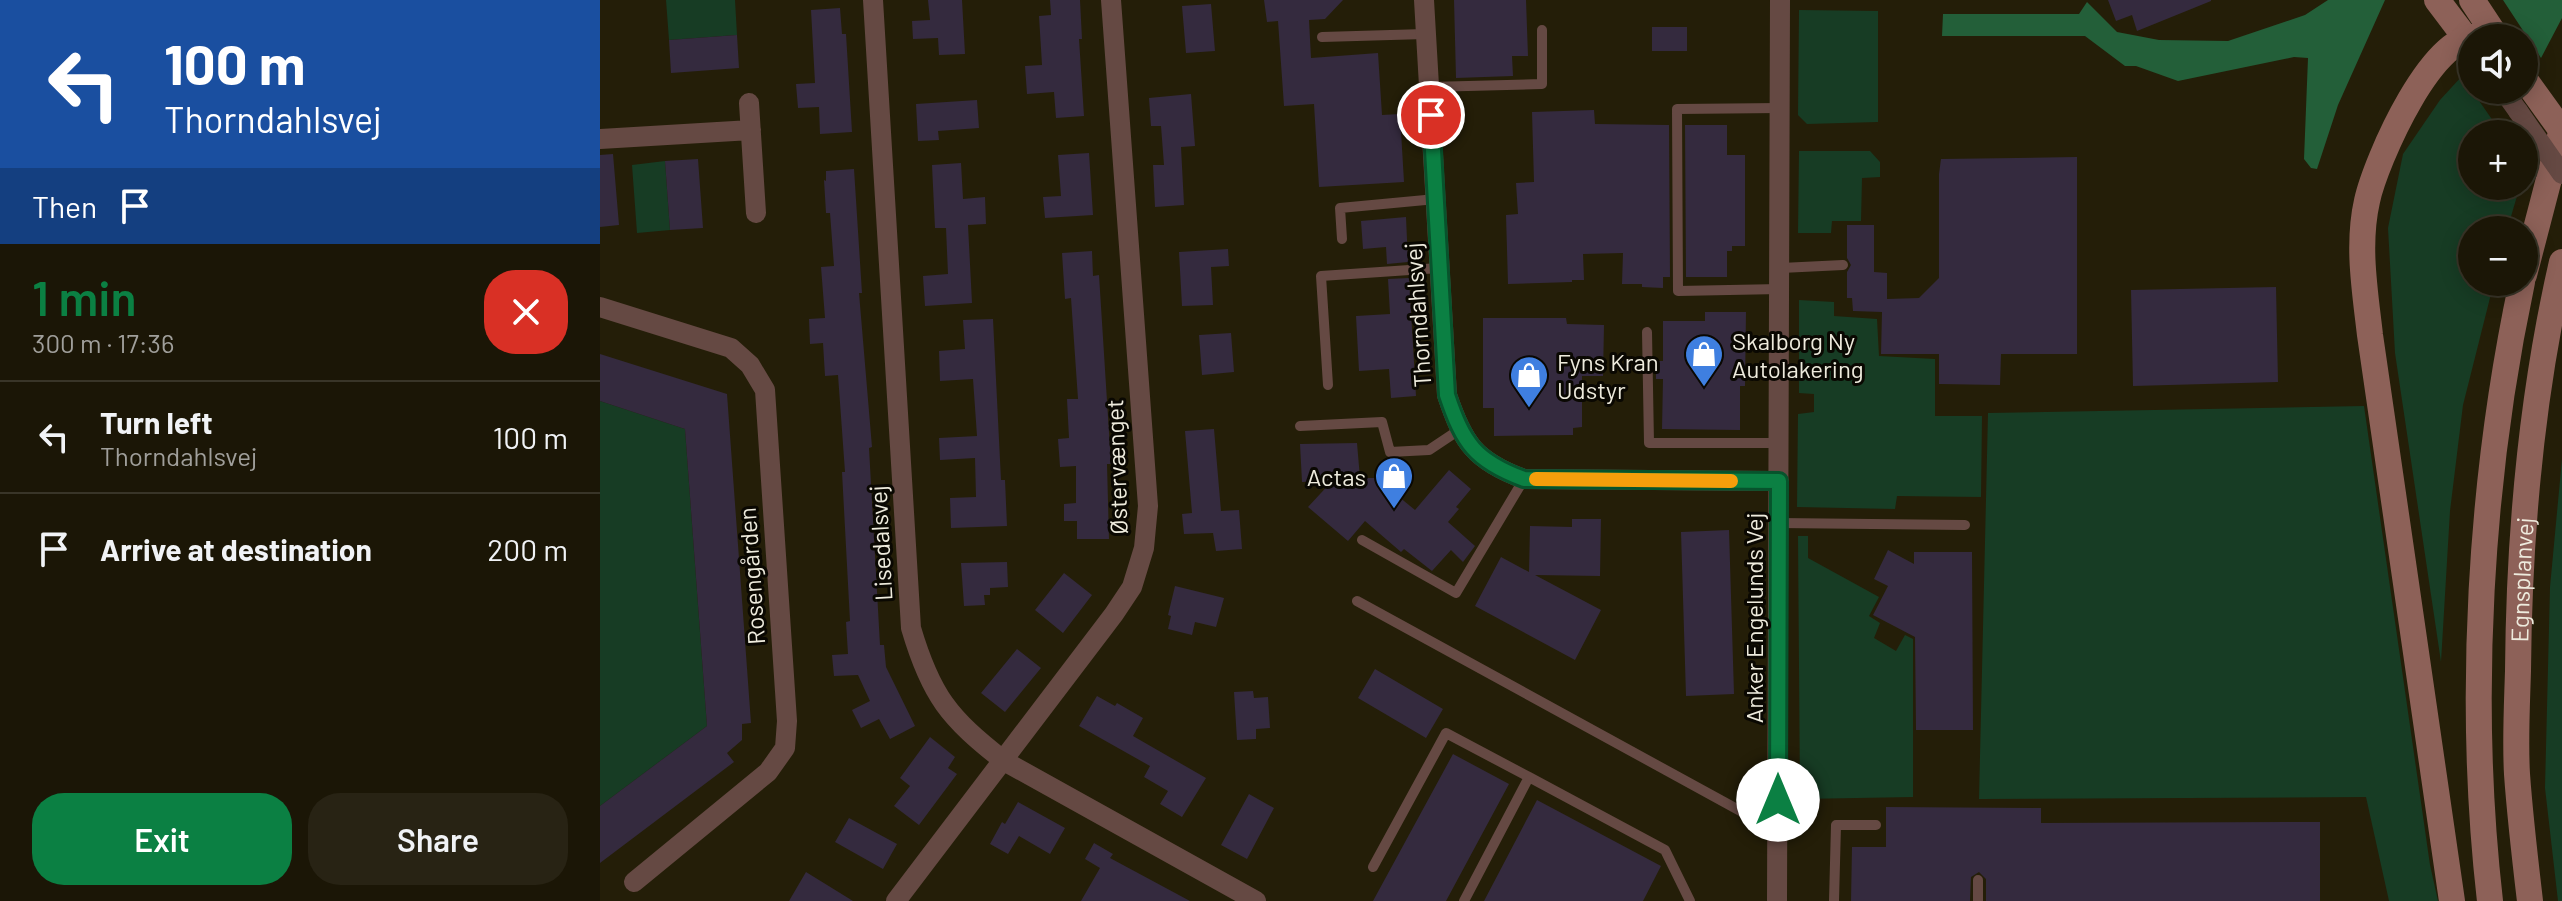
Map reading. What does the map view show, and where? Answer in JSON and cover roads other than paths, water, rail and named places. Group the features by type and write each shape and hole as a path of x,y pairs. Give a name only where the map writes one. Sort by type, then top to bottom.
{"main road":[{"path":"2437,0 2459,24"},
{"path":"2472,0 2488,24"},
{"path":"2452,901 2370,335 2363,236 2366,201 2392,131 2432,65 2458,50"},
{"path":"2538,104 2562,130 2538,222"},
{"name":"Egnsplanvej","path":"2530,901 2517,772 2518,603 2531,432 2546,333 2562,262"},
{"name":"Egnsplanvej","path":"2490,901 2481,807 2479,725 2485,547 2501,397 2519,296"}],"street":[{"name":"Lisedalsvej","path":"873,0 911,628 922,667 941,702 968,733 1004,761 1256,901"},
{"name":"Østervænget","path":"896,901 1114,614 1132,587 1144,548 1148,506 1111,0"},
{"name":"Thorndahlsvej","path":"1424,0 1447,395 1459,430 1473,448 1497,469 1524,479 1779,481"},
{"name":"Anker Engelunds Vej","path":"1777,901 1780,0"},
{"path":"749,103 756,213"},
{"path":"2518,104 2518,111 2562,174"},
{"path":"600,139 751,130"},
{"name":"Rosengården","path":"600,307 731,348 750,365 765,390 787,721 785,748 768,772 634,882"}],"lane":[{"path":"1429,87 1542,84 1542,30"},
{"path":"1322,37 1425,34"},
{"path":"1780,108 1677,109 1678,291 1781,278 1843,265"},
{"path":"1342,239 1340,208 1436,199"},
{"path":"1328,385 1321,276 1439,268"},
{"path":"1647,332 1649,443 1779,443"},
{"path":"1300,426 1382,422 1390,452 1429,450 1459,430"},
{"path":"1362,540 1456,593 1524,479"},
{"path":"1779,523 1965,525"},
{"path":"1357,601 1777,831"},
{"path":"1373,867 1446,733 1665,850 1690,901"},
{"path":"1464,901 1529,777"},
{"path":"1834,901 1836,825 1876,825"},
{"path":"1978,880 1978,901"}],"place":[{"name":"Skalborg Ny Autolakering","path":"1704,388"},
{"name":"Fyns Kran Udstyr","path":"1529,409"},
{"name":"Actas","path":"1394,510"}]}
